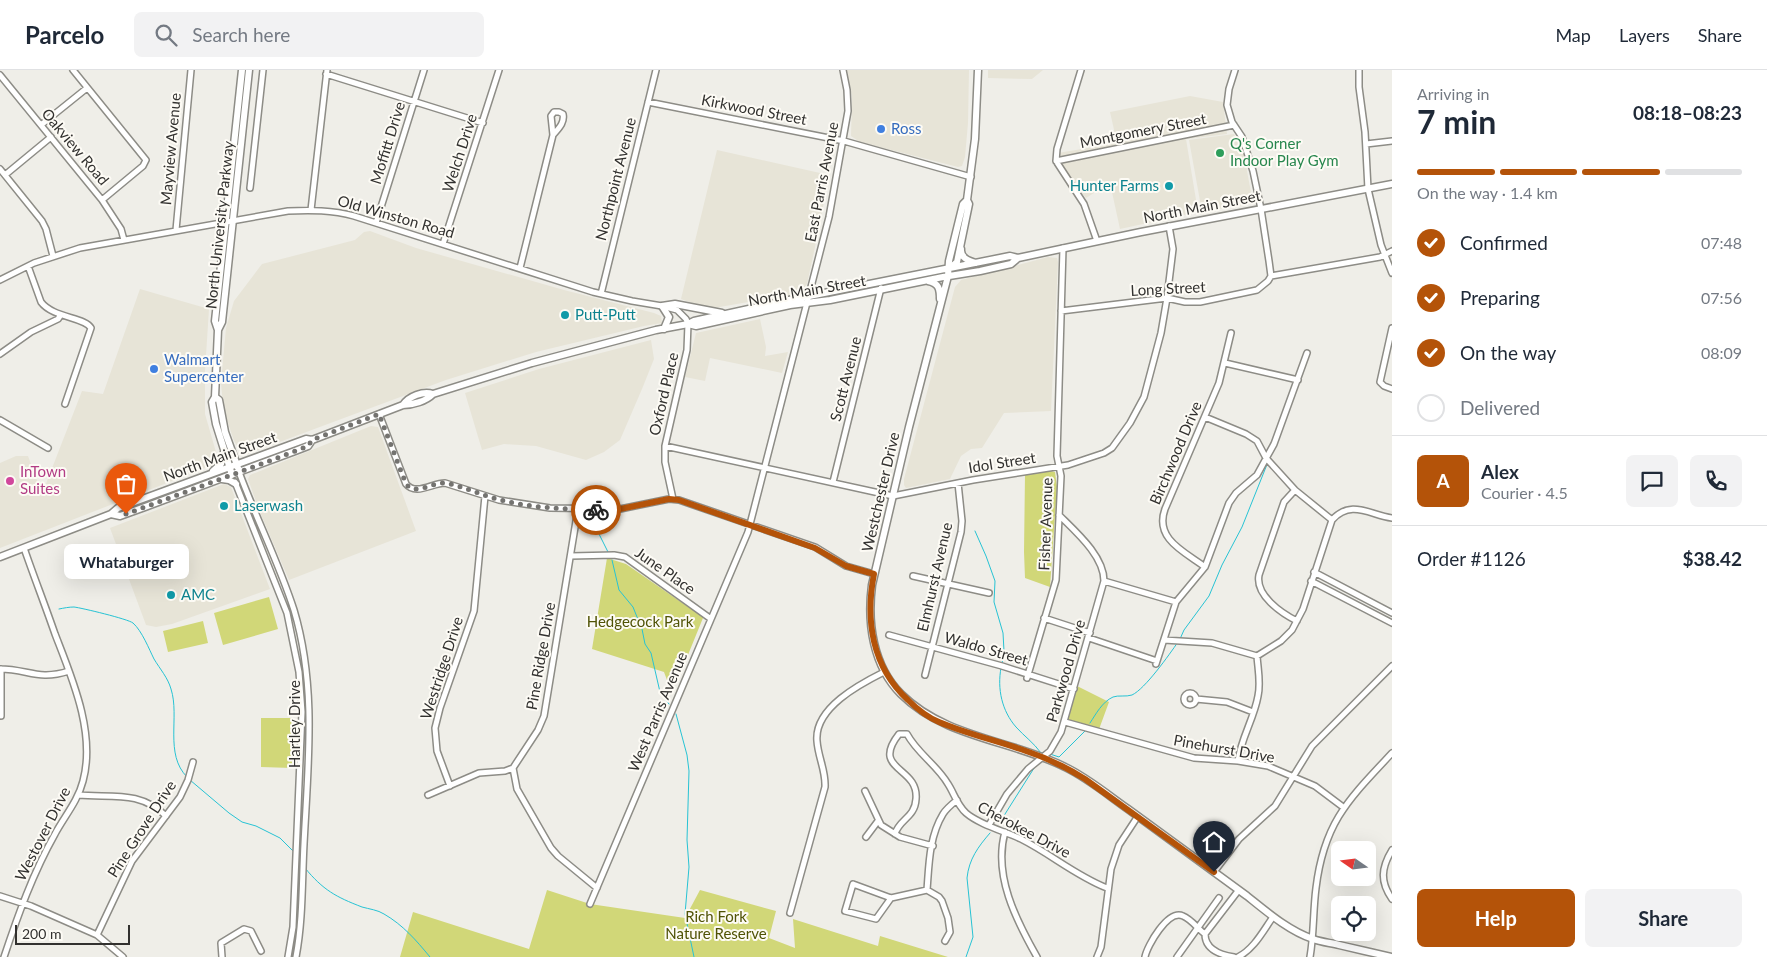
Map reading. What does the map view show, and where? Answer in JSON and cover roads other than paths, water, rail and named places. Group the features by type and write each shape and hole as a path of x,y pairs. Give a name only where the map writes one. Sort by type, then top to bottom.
{"main road":[{"name":"North University Parkway","path":"218,330 215,321 242,70"},
{"name":"North University Parkway","path":"218,330 222,322 249,70"},
{"path":"949,273 957,262 969,204 967,200 975,138 978,70"},
{"name":"North Main Street","path":"0,558 111,514 118,508 209,474 306,439 312,440 430,393 532,363 694,321 809,300 880,290 924,280 977,263 1010,256 1018,258 1169,226 1392,184"},
{"path":"949,273 949,261 963,204 967,200"},
{"path":"962,238 962,255 967,261 977,263"},
{"name":"North Main Street","path":"688,324 696,326 880,282 949,273 969,274 1011,264 1018,258"},
{"name":"Westchester Drive","path":"949,273 922,372 870,597 870,623 884,672 900,693 919,710 938,722 1043,757 1085,779 1138,816 1273,917 1313,939 1391,957"},
{"path":"924,280 935,283 939,289 938,315"},
{"path":"664,329 669,317 662,306 675,304 728,314"},
{"path":"218,330 213,410 228,450 237,465 236,473"},
{"name":"North Main Street","path":"406,403 424,400 430,393"},
{"name":"North Main Street","path":"111,514 120,516 221,479 308,446 312,440"},
{"path":"295,451 297,443"},
{"path":"228,450 251,460"},
{"path":"228,450 229,467 236,473"},
{"path":"209,474 221,464 228,450"},
{"path":"221,479 229,480 236,484"}],"street":[{"path":"73,70 146,160 143,166 102,200"},
{"name":"Mayview Avenue","path":"176,230 191,70"},
{"path":"250,188 263,70"},
{"name":"Moffitt Drive","path":"376,223 424,70"},
{"name":"Welch Drive","path":"443,244 499,70"},
{"name":"Northpoint Avenue","path":"601,294 656,70"},
{"name":"East Parris Avenue","path":"809,300 829,217 844,140 848,105 843,70"},
{"path":"1081,70 1056,149 1056,161 1084,204 1097,241"},
{"path":"1235,70 1229,89 1227,106 1234,125 1242,137 1261,209 1271,276 1380,257 1392,251"},
{"path":"1359,70 1368,189 1380,245 1392,273"},
{"path":"311,210 327,72 482,123"},
{"name":"Oakview Road","path":"0,75 102,200 121,229 124,240"},
{"path":"41,125 87,88"},
{"name":"Kirkwood Street","path":"648,102 844,140 971,177"},
{"name":"Montgomery Street","path":"1056,161 1234,125"},
{"path":"520,268 553,135"},
{"path":"5,175 51,137"},
{"path":"1366,144 1392,141"},
{"path":"0,169 42,221 53,256"},
{"name":"Old Winston Road","path":"0,280 28,266 80,248 233,220 288,211 311,210 342,212 601,294 678,310 688,324"},
{"name":"Idol Street","path":"665,446 893,496 958,483 1060,467 1104,453 1112,448 1130,423 1144,397 1161,333 1167,298 1173,249 1169,226"},
{"name":"Fisher Avenue","path":"1027,676 1056,580 1059,515 1060,467 1057,456 1063,248"},
{"path":"28,266 44,306 60,316 88,323 91,328 66,404"},
{"name":"Long Street","path":"1061,311 1167,298 1185,302 1200,302 1260,289 1271,276"},
{"name":"Scott Avenue","path":"833,482 880,290 880,282"},
{"name":"West Parris Avenue","path":"590,904 750,524 809,300"},
{"path":"0,354 31,332 58,320 60,316"},
{"name":"Oxford Place","path":"673,499 665,462 665,446 687,350 688,324"},
{"path":"1392,328 1380,382 1392,389"},
{"name":"Birchwood Drive","path":"1206,567 1170,540 1162,525 1165,509 1219,383 1231,333"},
{"path":"1044,618 1157,662 1176,602 1206,567 1229,503 1236,493 1257,475 1274,444 1307,353"},
{"path":"1225,363 1298,380"},
{"path":"379,414 406,484 410,489 416,490 445,483 485,496 527,506 578,509 620,509 673,499 815,548 846,566 874,574"},
{"path":"1205,417 1246,434 1257,441 1266,458 1295,490 1332,520"},
{"path":"0,420 48,448"},
{"name":"Hartley Drive","path":"236,473 236,484 287,613 300,672 302,712 296,876 293,927 288,957"},
{"name":"Hartley Drive","path":"236,473 294,610 307,671 310,715 299,942 296,957"},
{"name":"Elmhurst Avenue","path":"925,675 962,526 958,483"},
{"path":"1295,490 1284,502 1259,575 1258,584 1261,592 1272,603 1297,621"},
{"name":"Westridge Drive","path":"450,786 437,751 435,728 440,708 474,611 485,496"},
{"name":"Pine Ridge Drive","path":"512,768 538,730 544,716 578,509"},
{"path":"1164,640 1212,643 1257,656 1281,641 1292,630 1297,621 1303,609 1332,520 1348,509 1362,510 1392,518"},
{"path":"1059,515 1090,547 1104,576 1104,581 1176,602"},
{"name":"Westover Drive","path":"4,957 22,904 54,835 78,795 86,772 86,746 80,706 24,548"},
{"name":"June Place","path":"571,556 614,555 625,557 711,619"},
{"path":"1314,572 1392,613"},
{"path":"913,576 989,593"},
{"name":"Parkwood Drive","path":"989,825 1014,784 1028,769 1050,751 1065,722 1104,581"},
{"path":"1311,581 1392,623"},
{"name":"Waldo Street","path":"889,635 1074,689"},
{"path":"1238,761 1241,741 1256,704 1260,686 1257,656"},
{"path":"1214,872 1239,840 1275,806 1312,746 1392,666"},
{"path":"1,716 1,669 45,676 69,671"},
{"path":"790,913 824,787 825,776 817,743 818,730 828,712 844,695 884,672"},
{"path":"1196,699 1227,702 1253,712"},
{"name":"Pinehurst Drive","path":"1065,722 1186,757 1205,760 1238,761 1268,766 1315,786 1343,807"},
{"name":"Cherokee Drive","path":"895,834 900,825 912,814 915,808 916,792 912,782 896,767 890,757 891,744 899,734 906,733 915,747 936,767 947,782 960,808 971,817 1041,849 1088,880 1108,888"},
{"path":"1310,957 1313,939 1315,890 1323,849 1332,826 1343,807 1392,753"},
{"name":"Pine Grove Drive","path":"97,935 132,861 183,792 193,762"},
{"path":"428,795 479,773 505,771 512,768 517,789 551,848 597,888"},
{"path":"865,791 878,821 895,834 933,846"},
{"path":"78,795 116,796 137,799 153,806 166,816"},
{"path":"927,890 930,854 936,828 944,813 956,800"},
{"path":"1097,957 1101,947 1111,869 1119,845 1138,816"},
{"path":"866,837 878,821"},
{"path":"1005,832 1001,856 1004,878 1016,916 1037,957"},
{"path":"1392,850 1382,874 1386,890 1392,899"},
{"path":"891,898 876,919 846,911 853,884 891,898 927,890 939,897 948,918 950,932 944,941"},
{"path":"1238,891 1205,934 1208,945 1214,950 1222,955 1236,957 1246,953 1273,917"},
{"path":"0,896 31,906 97,935 123,957"},
{"path":"1177,957 1219,898"},
{"path":"1144,957 1152,939 1168,921 1177,915 1183,916 1205,934"},
{"path":"222,957 221,942 244,929 250,931 261,950"}],"waterway":[{"path":"1180,639 1184,630 1209,596 1222,565 1242,527 1268,462"},
{"path":"589,514 589,521 595,526 608,552"},
{"path":"975,531 995,581 994,602 1003,633 1004,651 1002,664"},
{"path":"612,560 619,590 633,607 642,629 645,644 651,653 660,692 669,704"},
{"path":"59,609 68,607 86,609 123,619 136,626 170,685 174,711 174,746 176,757 180,768 187,777"},
{"path":"1090,723 1109,699 1115,696 1132,695 1137,692 1178,642"},
{"path":"1001,668 1000,692 1007,714 1016,727 1041,753 1046,753"},
{"path":"676,714 687,755 689,771 687,840 689,867 685,914 694,957"},
{"path":"1050,754 1059,757 1085,731"},
{"path":"1000,822 1036,765"},
{"path":"190,780 229,813 242,822 256,826 280,838 294,852"},
{"path":"966,957 973,937 967,878 968,871 975,854 990,833"},
{"path":"305,868 318,882 337,896 391,918 409,933 430,957"}],"place":[{"name":"Ross","path":"881,129"},
{"name":"Q's Corner Indoor Play Gym","path":"1220,153"},
{"name":"Hunter Farms","path":"1169,186"},
{"name":"Putt-Putt","path":"565,315"},
{"name":"Walmart Supercenter","path":"154,369"},
{"name":"InTown Suites","path":"10,481"},
{"name":"Laserwash","path":"224,506"},
{"name":"Whataburger","path":"126,514"},
{"name":"AMC","path":"171,595"}],"park label":[{"name":"Hedgecock Park","path":"640,622"},
{"name":"Rich Fork Nature Reserve","path":"716,926"}]}
